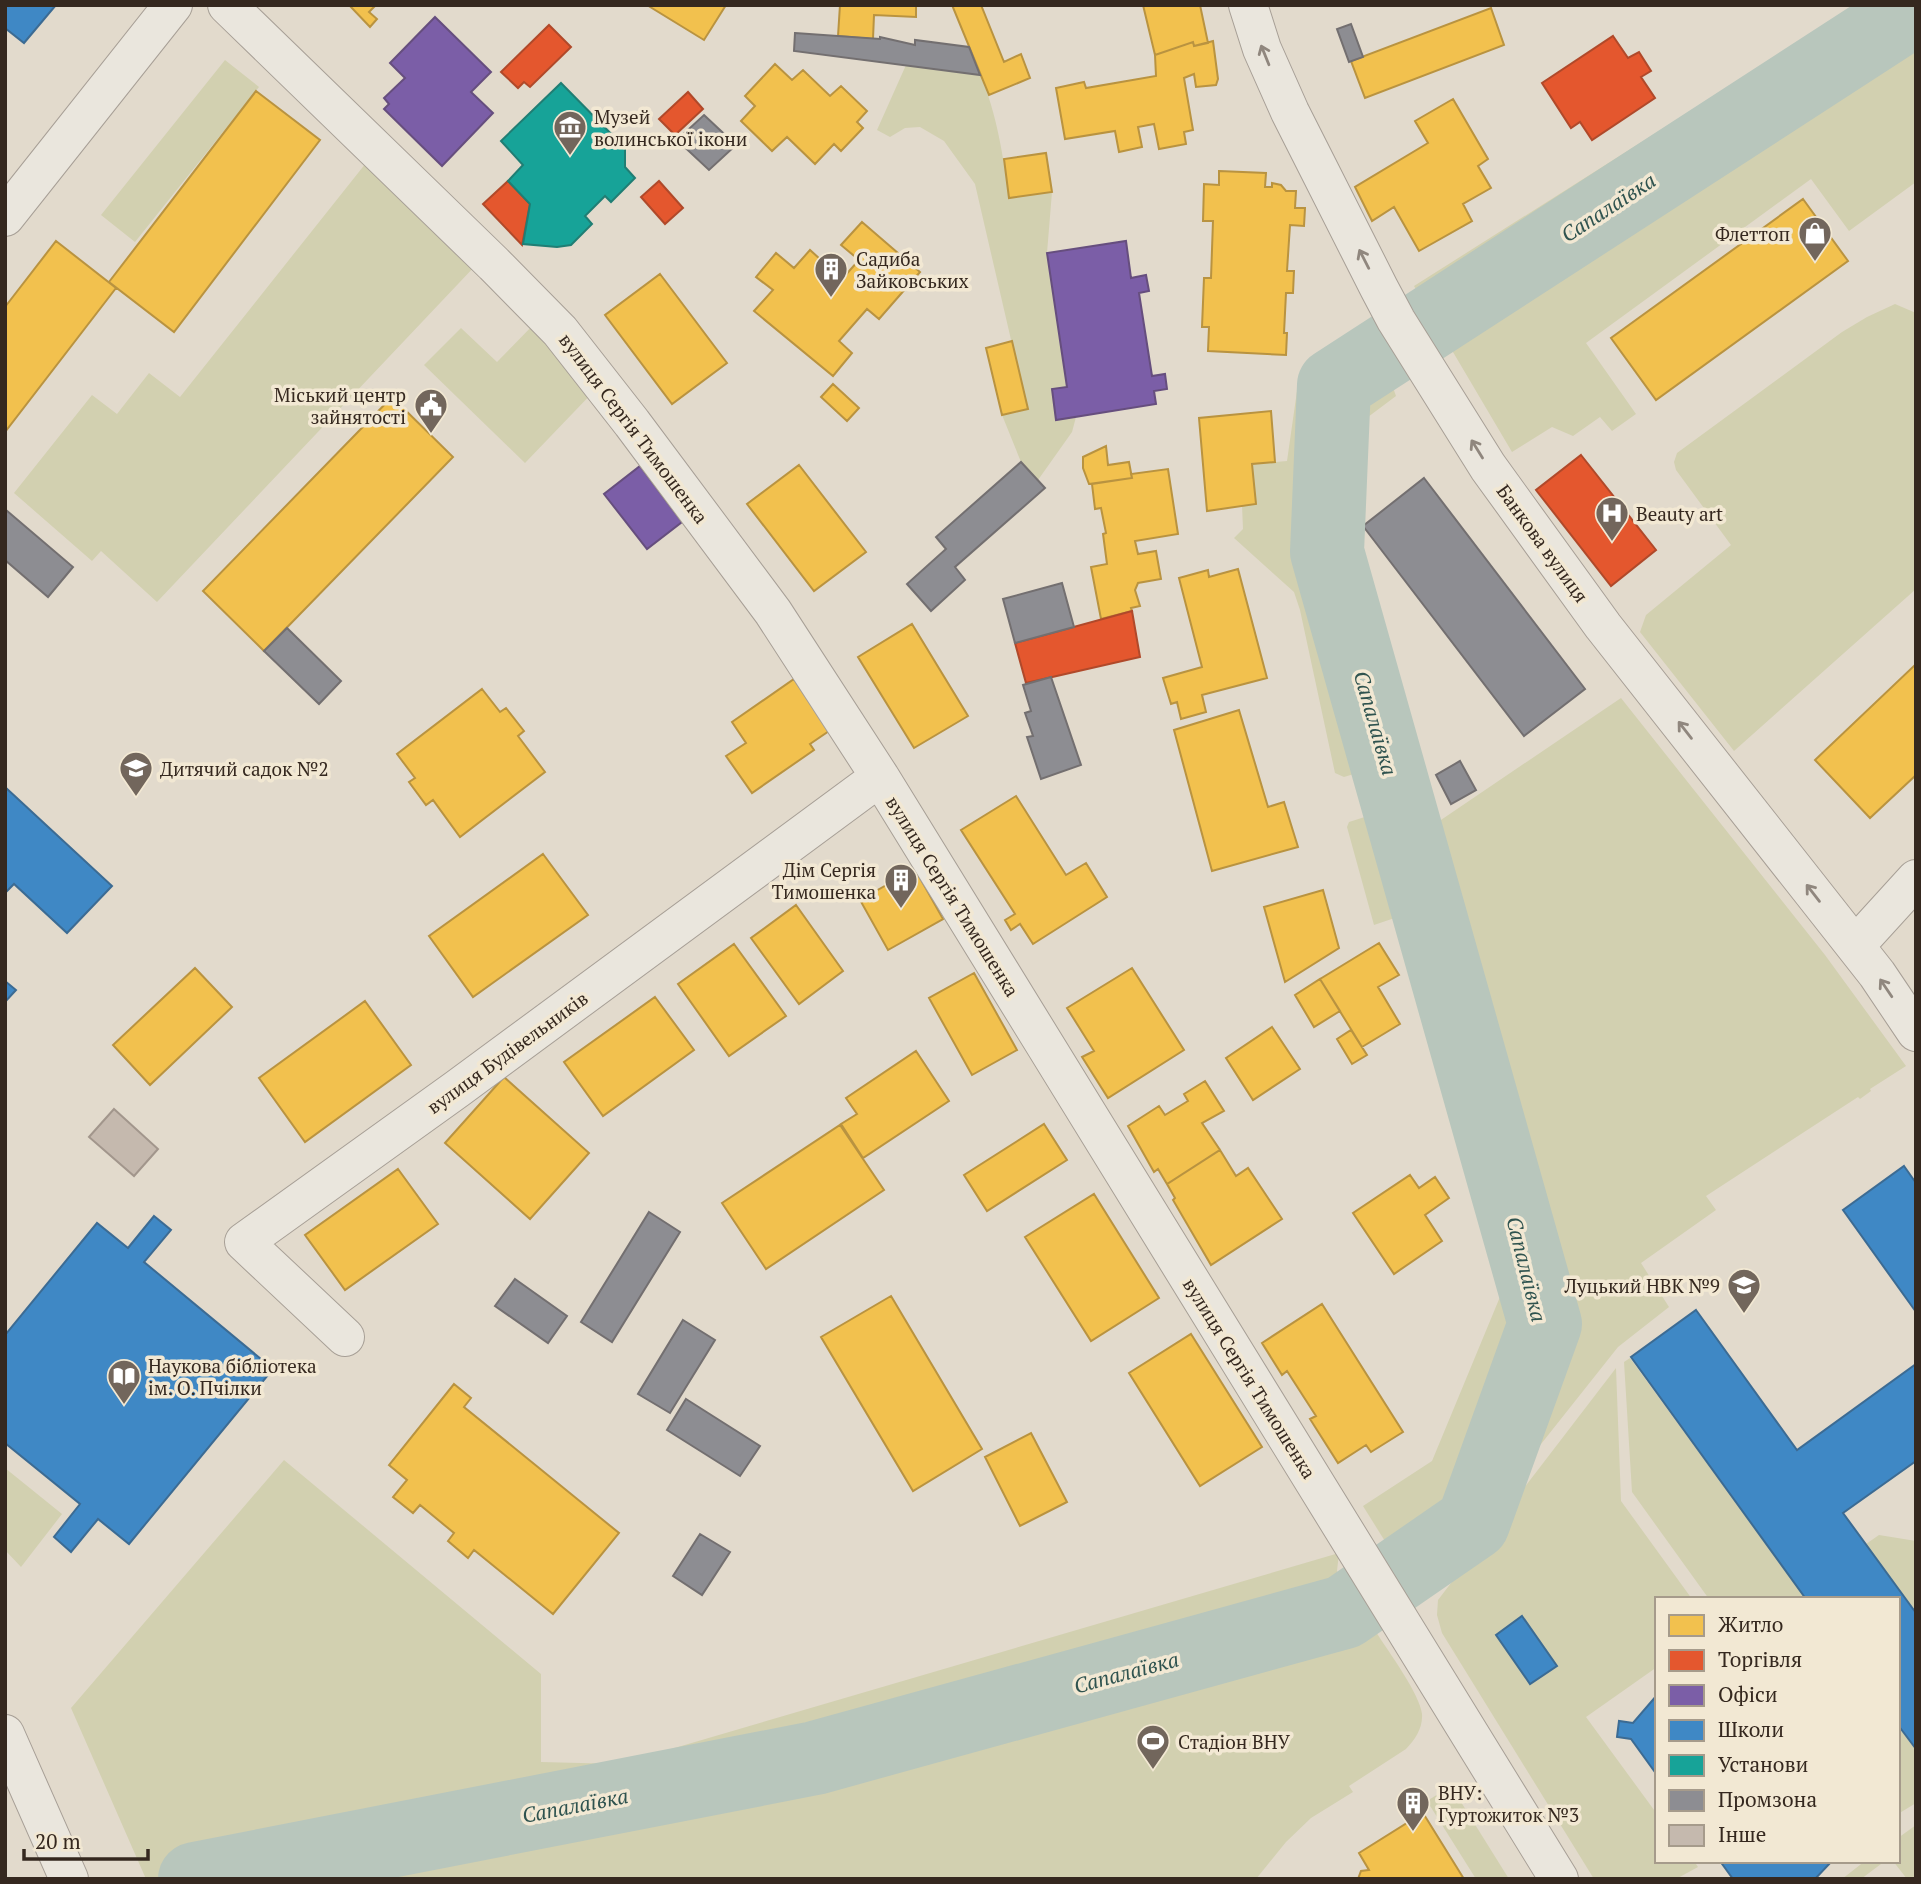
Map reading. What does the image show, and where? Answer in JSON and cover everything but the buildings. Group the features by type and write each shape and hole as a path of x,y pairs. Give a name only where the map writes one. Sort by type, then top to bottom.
{"street":[{"path":"5,217 173,5"},
{"name":"вулиця Сергія Тимошенка","path":"227,5 560,331 773,612 880,777 1559,1879"},
{"name":"Банкова вулиця","path":"1248,5 1262,49 1290,112 1405,333 1488,467 1603,626 1855,946 1916,1032"},
{"name":"вулиця Будівельників","path":"345,1337 244,1242 880,777"},
{"path":"1855,946 1916,879"},
{"path":"5,1734 69,1879"}],"shaded area":[{"path":"1858,5 1916,5 1916,182 1849,231 1811,179 1586,343 1636,414 1612,431 1600,417 1573,436 1552,427 1512,452 1414,286"},
{"path":"225,60 259,87 135,242 101,215"},
{"path":"906,65 980,75 995,119 1009,197 1052,192 1047,253 1067,387 1052,390 1056,420 1076,417 1072,432 1038,480 1021,462 1002,415 1027,409 975,184 944,141 920,127 905,128 890,137 877,130"},
{"path":"366,163 476,265 157,602 101,551 92,561 14,493 92,395 117,414 149,373 180,397"},
{"path":"1895,304 1916,313 1916,589 1734,751 1640,632 1646,615 1731,545 1676,470 1674,462 1677,453 1842,332"},
{"path":"537,321 597,388 525,463 424,365 461,328 497,362"},
{"path":"1364,332 1385,365 1396,396 1360,423 1345,514 1402,741 1435,824 1621,698 1825,955 1906,1066 1870,1089 1871,1091 1860,1099 1858,1097 1706,1196 1716,1210 1641,1263 1669,1307 1618,1347 1428,1586 1418,1594 1363,1506 1432,1461 1507,1280 1491,1155 1418,910 1374,925 1347,827 1349,822 1371,815 1357,773 1344,777 1335,773 1294,592 1234,538 1243,529 1242,505 1256,504 1252,464 1287,461 1299,377"},
{"path":"1630,1358 1805,1597 1708,1597 1632,1492 1624,1362"},
{"path":"1616,1368 1621,1501 1691,1597 1655,1597 1655,1668 1586,1717 1655,1811 1655,1863 1695,1863 1698,1867 1676,1879 1594,1879 1442,1633 1437,1615 1438,1600","holes":["1523,1617 1557,1666 1530,1684 1496,1636"]},
{"path":"284,1460 541,1674 541,1762 620,1764 1339,1553 1337,1571 1371,1624 1358,1644 1376,1632 1416,1695 1422,1714 1420,1729 1406,1749 1349,1786 1353,1792 1311,1818 1286,1842 1256,1879 146,1879 71,1708"},
{"path":"5,1468 62,1514 21,1567 5,1550"},
{"path":"1879,1535 1916,1541 1916,1613 1866,1544"},
{"path":"1900,1729 1916,1750 1916,1803 1900,1813"},
{"path":"1451,1786 1509,1879 1476,1879 1427,1801"},
{"path":"1916,1825 1916,1879 1907,1879 1895,1863 1900,1863 1900,1837"},
{"path":"1862,1863 1882,1863 1861,1879 1842,1879"}],"waterway":[{"name":"Сапалаївка","path":"195,1879 815,1758 1344,1612 1473,1523 1545,1324 1327,552 1334,385 1916,8"}],"place":[{"name":"Музей волинської ікони","path":"570,157"},
{"name":"Флеттоп","path":"1815,263"},
{"name":"Садиба Зайковських","path":"831,299"},
{"name":"Міський центр зайнятості","path":"431,435"},
{"name":"Beauty art","path":"1612,543"},
{"name":"Дитячий садок №2","path":"136,798"},
{"name":"Дім Сергія Тимошенка","path":"901,910"},
{"name":"Луцький НВК №9","path":"1744,1315"},
{"name":"Наукова бібліотека ім. О. Пчілки","path":"124,1406"},
{"name":"Стадіон ВНУ","path":"1153,1771"},
{"name":"ВНУ: Гуртожиток №3","path":"1413,1833"}]}
